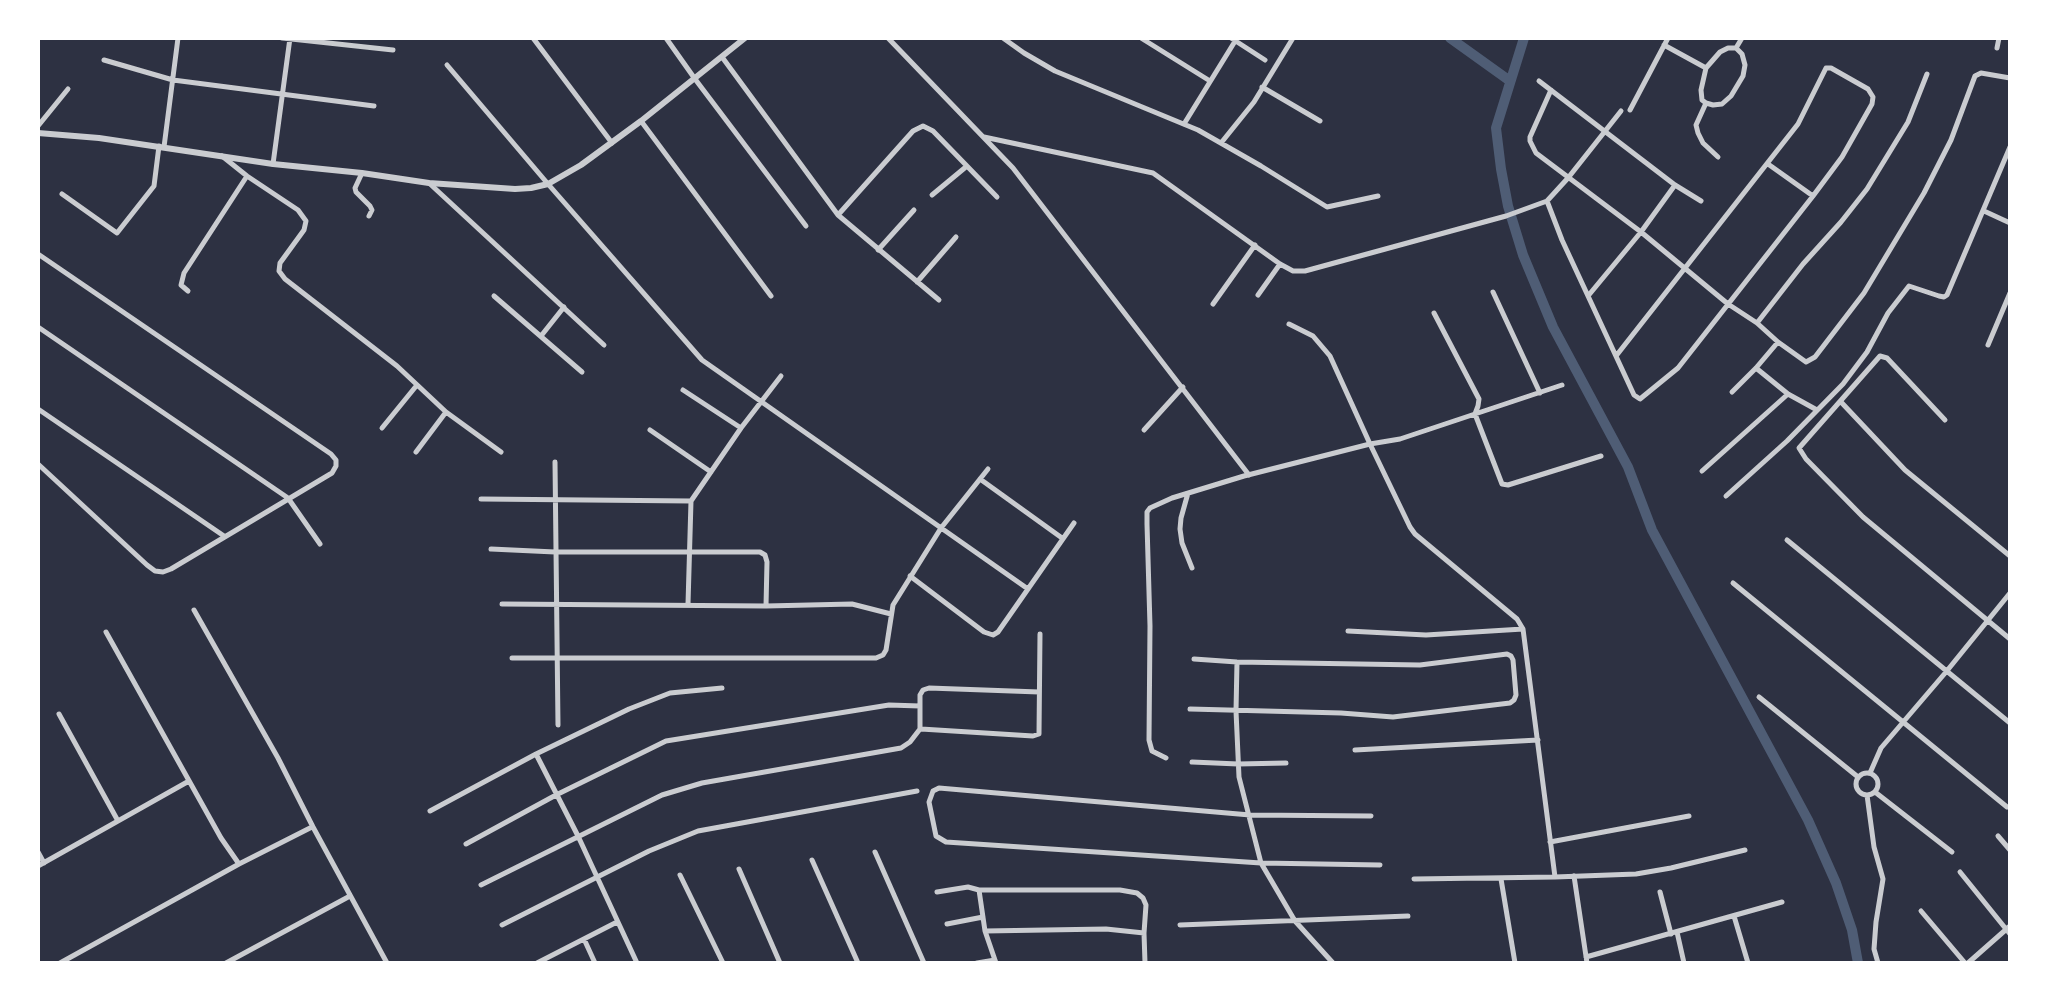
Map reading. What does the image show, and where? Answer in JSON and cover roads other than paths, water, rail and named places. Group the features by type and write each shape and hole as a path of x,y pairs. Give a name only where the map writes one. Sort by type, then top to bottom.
{"street":[{"path":"62,194 117,233 154,186 178,38"},
{"path":"282,38 393,50"},
{"path":"273,164 290,38"},
{"path":"533,38 612,143"},
{"path":"666,38 806,226"},
{"path":"38,133 99,138 429,183 515,189 548,184 564,176 641,121 745,38"},
{"path":"888,38 1013,168 1249,476"},
{"path":"1003,38 1055,71 1184,124 1221,143 1327,207 1378,196"},
{"path":"1141,38 1210,81"},
{"path":"1221,143 1254,102 1293,38"},
{"path":"1736,48 1742,38"},
{"path":"1997,48 1999,38"},
{"path":"1184,124 1234,39 1265,60"},
{"path":"1630,110 1666,41 1706,68"},
{"path":"1728,48 1736,48 1742,54 1745,65 1743,76 1722,104 1713,105 1702,100 1706,68 1720,52 1728,48"},
{"path":"722,57 838,215 939,300"},
{"path":"104,60 173,80 374,106"},
{"path":"447,65 702,360 1028,589"},
{"path":"1547,201 1562,240 1634,395 1643,398 1678,368 1813,196 1842,157 1873,97 1868,89 1826,68 1798,124 1616,356"},
{"path":"1551,90 1532,130 1530,141 1536,153 1806,362 1812,360 1864,293 1924,193 1951,140 1975,76 1981,73 2010,78"},
{"path":"1757,323 1867,189 1908,122 1927,74"},
{"path":"1539,81 1675,185 1701,201"},
{"path":"1262,87 1320,121"},
{"path":"38,126 68,89"},
{"path":"1706,103 1696,125 1703,143 1718,157"},
{"path":"984,137 1153,173 1280,264 1293,271 1305,271 1506,216 1547,201 1621,111"},
{"path":"641,121 771,296"},
{"path":"838,215 918,127 923,126 933,131 997,197"},
{"path":"1726,496 1787,441 1843,384 1909,286 1939,296 1947,295 2010,147"},
{"path":"221,156 298,210 306,221 304,230 280,263 279,271 285,279 397,366 446,412 501,452"},
{"path":"1768,164 1813,196"},
{"path":"932,195 967,166"},
{"path":"362,173 355,188 370,206 369,216"},
{"path":"188,291 181,285 184,273 247,176"},
{"path":"429,183 604,345"},
{"path":"1588,296 1675,185"},
{"path":"878,250 914,210"},
{"path":"1984,211 2010,223"},
{"path":"917,282 956,237"},
{"path":"1213,304 1255,245"},
{"path":"38,254 331,454 336,466 332,473 163,572 147,565 38,464"},
{"path":"1258,295 1280,264"},
{"path":"1493,292 1540,393"},
{"path":"1988,345 2010,293"},
{"path":"494,296 582,372"},
{"path":"541,336 564,307"},
{"path":"1434,313 1479,399 1475,414 1504,485 1601,456"},
{"path":"1289,324 1313,336 1330,356 1415,534 1517,619 1523,629 1555,877"},
{"path":"38,327 288,498 320,544"},
{"path":"1732,392 1778,342"},
{"path":"1945,420 1883,356 1877,358 1799,448 1801,454 1863,517 2010,639"},
{"path":"1756,368 1788,394 1817,410"},
{"path":"688,604 691,501 781,376"},
{"path":"382,428 417,385"},
{"path":"1166,758 1152,751 1149,740 1147,512 1153,505 1249,476 1400,439 1562,385"},
{"path":"1144,430 1183,387"},
{"path":"683,390 741,428"},
{"path":"1702,471 1788,394"},
{"path":"1841,402 1905,470 2010,556"},
{"path":"38,409 224,536"},
{"path":"416,452 446,412"},
{"path":"650,430 711,472"},
{"path":"555,462 558,725"},
{"path":"512,658 876,658 886,650 893,605 910,576 941,528 988,469"},
{"path":"980,479 1062,538"},
{"path":"1188,493 1180,529 1192,568"},
{"path":"481,499 691,501"},
{"path":"910,576 984,632 993,635 1074,523"},
{"path":"1787,540 2010,723"},
{"path":"491,549 760,552 767,562 766,606"},
{"path":"1733,583 2007,807"},
{"path":"1870,773 1881,748 2010,593"},
{"path":"502,604 852,604 891,614"},
{"path":"194,610 278,758 387,963"},
{"path":"1348,631 1426,635 1523,629"},
{"path":"106,632 221,838 239,864"},
{"path":"920,729 1039,734 1040,634"},
{"path":"1190,709 1393,717 1510,703 1516,695 1513,660 1507,654 1420,665 1194,659"},
{"path":"1237,662 1239,777 1263,866 1295,921 1333,963"},
{"path":"430,811 629,709 670,693 722,688"},
{"path":"481,885 662,795 702,783 901,748 920,729 920,695 923,690 1039,692"},
{"path":"1759,697 1858,777"},
{"path":"466,844 666,741 889,705 920,706"},
{"path":"59,714 118,821"},
{"path":"1355,750 1538,740"},
{"path":"536,754 637,963"},
{"path":"1192,762 1286,763"},
{"path":"1864,773 1876,777 1879,783 1875,792 1861,794 1856,787 1858,777 1864,773"},
{"path":"38,852 41,865 189,781"},
{"path":"1371,816 1250,815 939,788 933,791 929,802 936,836 946,842 1263,866 1380,865"},
{"path":"502,925 649,851 698,831 917,791"},
{"path":"1875,792 1952,852"},
{"path":"1867,795 1874,847 1883,879 1874,949 1878,963"},
{"path":"1550,842 1689,816"},
{"path":"60,963 239,864 313,827"},
{"path":"1998,836 2010,850"},
{"path":"1414,879 1636,874 1745,850"},
{"path":"875,852 924,963"},
{"path":"812,860 858,963"},
{"path":"739,869 780,963"},
{"path":"1921,911 1967,963 2009,930 1960,872"},
{"path":"680,875 723,963"},
{"path":"1574,876 1587,960 1782,902"},
{"path":"1501,879 1515,963"},
{"path":"937,892 968,887 979,890 1120,890 1137,893 1146,905 1145,963"},
{"path":"977,963 995,961 985,931 979,890"},
{"path":"1660,892 1684,963"},
{"path":"226,963 350,896"},
{"path":"1180,925 1408,916"},
{"path":"1734,916 1748,963"},
{"path":"947,924 983,917"},
{"path":"537,963 617,922"},
{"path":"985,931 1106,929 1144,933"},
{"path":"584,939 595,963"}],"waterway":[{"path":"1450,38 1510,81"},
{"path":"1524,38 1496,128 1508,206 1523,255 1553,327 1628,467 1652,530 1808,820 1836,883 1852,930 1858,963"}]}
